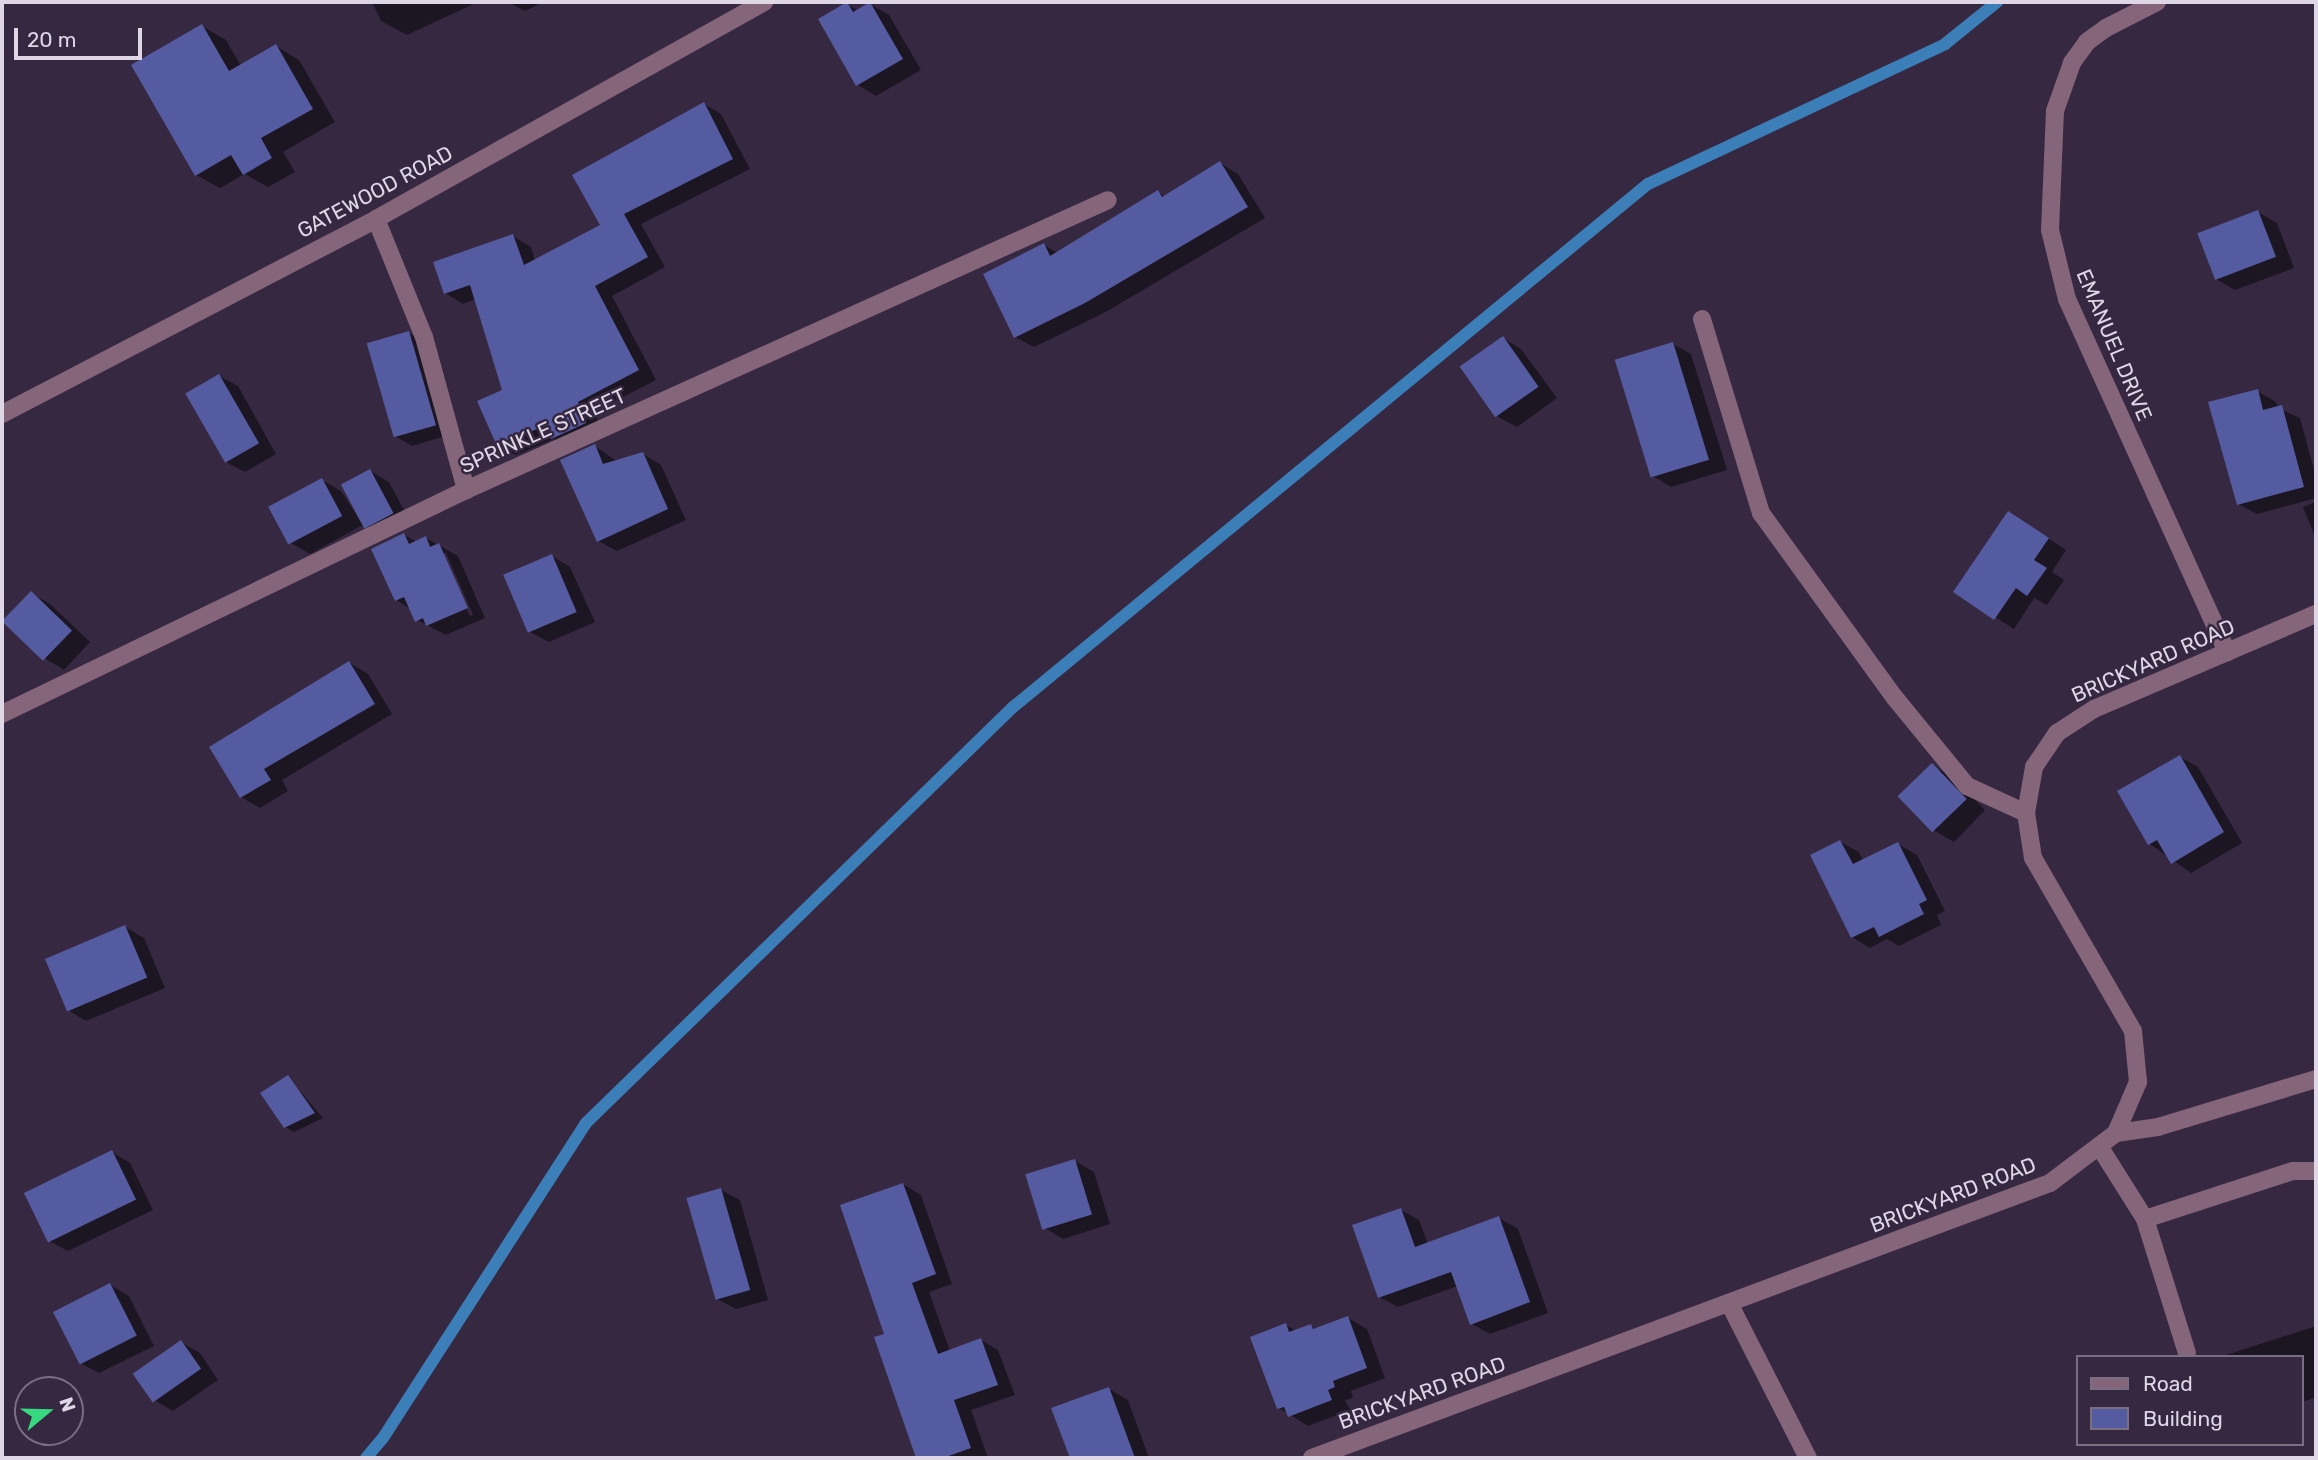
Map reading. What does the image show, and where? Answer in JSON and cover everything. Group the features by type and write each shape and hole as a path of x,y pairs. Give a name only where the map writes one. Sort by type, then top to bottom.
{"street":[{"name":"GATEWOOD ROAD","path":"2,414 376,219 765,2"},
{"name":"EMANUEL DRIVE","path":"2157,2 2106,28 2087,42 2072,63 2056,111 2050,230 2067,299 2227,652"},
{"name":"SPRINKLE STREET","path":"2,715 466,490 1108,200"},
{"path":"376,219 424,337 466,490"},
{"path":"1702,320 1761,513 1895,698 1967,786 2026,813"},
{"name":"BRICKYARD ROAD","path":"1312,1458 2050,1183 2116,1132 2138,1082 2133,1031 2033,859 2026,813 2034,767 2057,733 2094,709 2316,614"},
{"path":"2116,1132 2158,1127 2316,1079"},
{"path":"2099,1146 2144,1220 2187,1353"},
{"path":"2144,1220 2293,1171 2316,1171"},
{"path":"1729,1303 1808,1458"}],"building":[{"path":"847,2 853,12 870,2 903,59 856,86 818,19"},
{"path":"202,24 229,71 276,44 313,109 261,138 272,158 243,175 231,155 195,176 131,65"},
{"path":"704,102 733,159 624,214 648,257 595,286 639,370 578,402 586,423 551,439 544,426 497,446 477,401 502,390 470,285 444,294 433,262 513,234 524,265 600,225 572,175"},
{"path":"1220,161 1248,207 1085,303 1014,338 983,274 1044,243 1050,256 1158,190 1162,197"},
{"path":"2258,210 2276,257 2215,280 2197,233"},
{"path":"409,331 436,425 394,437 367,343"},
{"path":"1503,336 1539,387 1495,417 1460,366"},
{"path":"1673,342 1709,460 1651,477 1615,360"},
{"path":"219,374 259,443 225,463 185,394"},
{"path":"2258,389 2263,410 2282,405 2304,487 2237,505 2208,402"},
{"path":"595,444 603,464 643,452 668,509 597,542 560,460"},
{"path":"370,469 393,513 364,529 341,484"},
{"path":"322,478 342,516 288,545 268,507"},
{"path":"2008,511 2049,538 2034,560 2047,568 2027,596 2016,588 1994,620 1953,592"},
{"path":"404,533 409,544 426,536 430,547 439,543 468,608 426,626 423,618 415,622 404,597 395,601 371,549"},
{"path":"552,554 577,612 528,633 503,575"},
{"path":"31,591 72,631 43,661 2,621"},
{"path":"349,661 375,704 264,769 271,780 240,798 209,747"},
{"path":"2180,755 2224,832 2171,864 2157,840 2148,845 2117,791"},
{"path":"1932,763 1967,799 1932,832 1897,796"},
{"path":"1840,840 1853,864 1898,842 1927,900 1919,904 1924,914 1879,937 1874,927 1851,938 1810,855"},
{"path":"125,925 147,977 67,1011 45,959"},
{"path":"288,1075 315,1113 284,1128 260,1093"},
{"path":"112,1150 136,1199 48,1242 24,1193"},
{"path":"1075,1159 1092,1214 1042,1230 1025,1174"},
{"path":"903,1183 936,1274 912,1283 938,1354 981,1338 998,1385 954,1400 971,1448 943,1458 916,1458 874,1337 884,1334 840,1205"},
{"path":"721,1188 750,1290 716,1300 686,1198"},
{"path":"1401,1208 1415,1247 1499,1216 1530,1302 1470,1325 1451,1272 1378,1298 1352,1225"},
{"path":"110,1283 137,1336 80,1365 53,1312"},
{"path":"1348,1316 1367,1368 1333,1381 1335,1387 1328,1390 1332,1400 1288,1417 1284,1407 1277,1409 1250,1337 1286,1323 1289,1332 1311,1324 1313,1329"},
{"path":"181,1340 201,1369 153,1403 133,1374"},
{"path":"1109,1387 1135,1458 1070,1458 1051,1408"}],"waterway":[{"path":"366,1458 383,1438 586,1123 1012,708 1648,184 1945,44 1997,2"}]}
